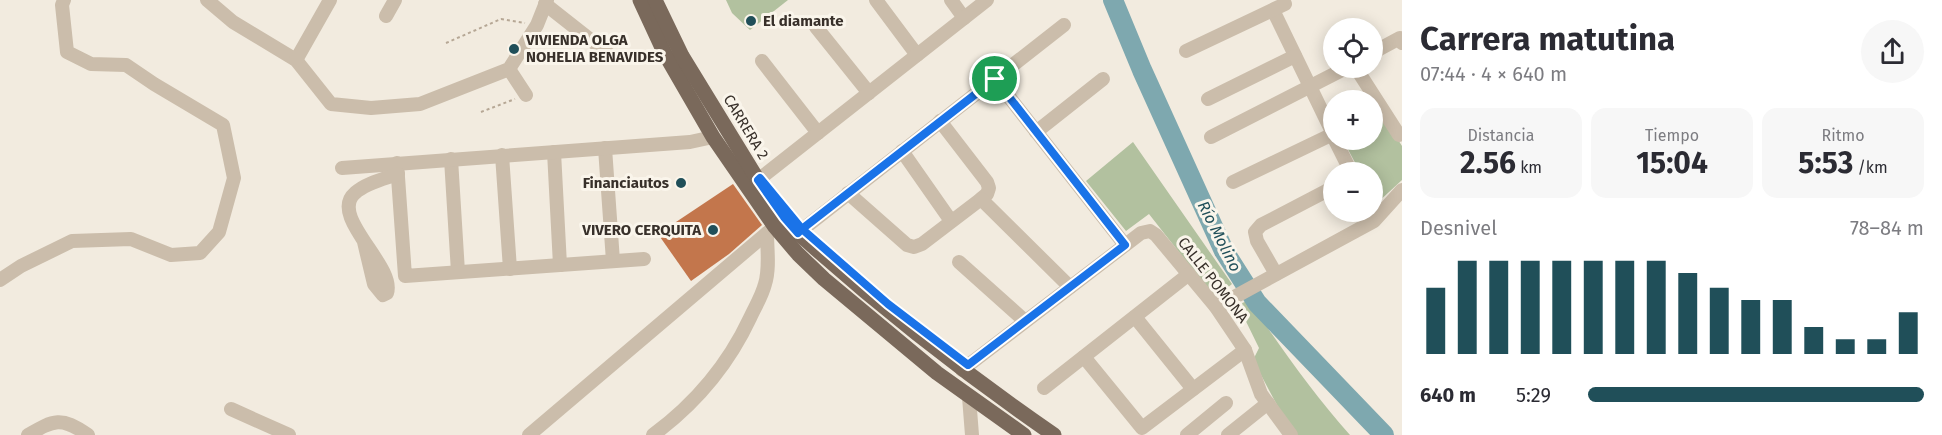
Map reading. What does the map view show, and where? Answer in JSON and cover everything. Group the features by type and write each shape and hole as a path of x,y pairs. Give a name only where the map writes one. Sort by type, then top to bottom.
{"main road":[{"name":"CARRERA 2","path":"640,0 665,54 713,138 771,230 824,279 937,373 1024,435"},
{"name":"CARRERA 2","path":"655,0 682,56 758,180 798,233 897,319 962,370 1054,435"}],"street":[{"path":"0,280 21,266 72,241 131,239 171,255 200,253 219,232 234,178 223,125 126,65 91,64 67,52 62,5 64,0"},
{"path":"207,0 233,22 296,60 332,104 371,108 420,104 509,69 537,25 546,2 611,56"},
{"path":"296,60 330,0"},
{"path":"386,16 396,0"},
{"path":"951,0 964,18"},
{"path":"758,180 987,0"},
{"path":"879,1 917,55"},
{"path":"1186,51 1279,7 1295,56 1323,114"},
{"path":"798,233 1065,25"},
{"path":"816,27 869,93"},
{"path":"1383,48 1401,41"},
{"path":"1208,99 1295,56"},
{"path":"762,62 818,133"},
{"path":"509,69 526,95"},
{"path":"1211,137 1327,78"},
{"path":"1362,78 1398,135"},
{"path":"995,79 1125,245"},
{"path":"1036,132 1103,79"},
{"path":"848,193 908,245 914,247 922,244 981,199 987,194 989,188 987,182 940,122"},
{"path":"342,168 397,168 450,159 690,142 713,138"},
{"path":"1233,182 1323,141"},
{"path":"605,148 614,261"},
{"path":"902,151 951,221"},
{"path":"554,152 560,265"},
{"path":"502,155 510,269"},
{"path":"450,159 458,272"},
{"path":"397,168 405,276 644,259"},
{"path":"364,242 352,222 350,199 356,192 397,168"},
{"path":"1383,206 1402,190"},
{"path":"1276,274 1257,241 1255,232 1261,225 1323,193"},
{"path":"981,199 1070,287"},
{"path":"1216,307 1362,222"},
{"path":"529,435 771,230"},
{"path":"653,435 674,419 712,380 737,345 765,283 771,230"},
{"name":"CALLE POMONA","path":"962,370 1141,233 1150,231 1156,235 1216,307 1245,350 1262,394 1291,435"},
{"path":"959,262 1025,321"},
{"path":"1044,388 1189,274"},
{"path":"1135,317 1193,389"},
{"path":"1084,357 1142,428 1245,350"},
{"path":"969,397 972,435"},
{"path":"1187,435 1226,403"},
{"path":"1228,435 1268,403"},
{"path":"231,409 290,435"},
{"path":"28,435 52,421 75,425 88,435"}],"path":[{"path":"446,43 501,19 537,25"},
{"path":"481,112 526,95"}],"green space":[{"name":"El diamante","path":"726,0 788,0 750,30 732,13"},
{"path":"1383,116 1402,146 1402,180 1383,198 1383,162 1355,162 1348,150 1383,150"},
{"path":"1133,142 1232,284 1215,298 1149,214 1126,231 1086,181"},
{"path":"1249,300 1297,369 1350,435 1297,435 1277,405 1253,360 1259,348 1238,305"}],"building":[{"name":"VIVERO CERQUITA","path":"733,184 762,225 729,254 691,281 658,234"}],"waterway":[{"name":"Río Molino","path":"1113,0 1224,251 1257,303 1384,435"}],"place":[{"name":"El diamante","path":"751,21"},
{"name":"VIVIENDA OLGA NOHELIA BENAVIDES","path":"514,49"},
{"name":"Financiautos","path":"681,183"},
{"name":"VIVERO CERQUITA","path":"713,230"}],"route":[{"path":"995,79 802,229 760,178 758,180 798,233 802,229 888,304 968,365 1125,245 995,79"}]}
